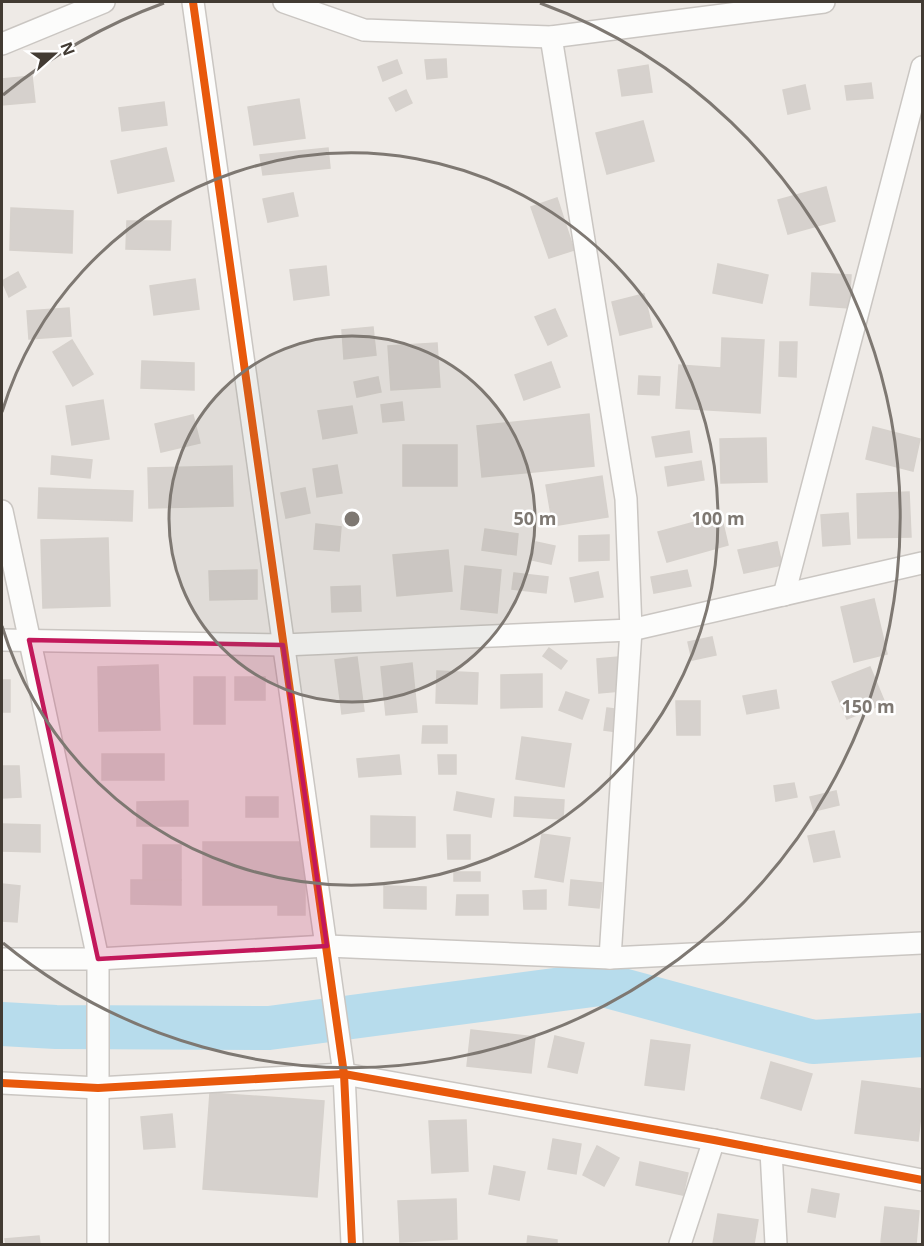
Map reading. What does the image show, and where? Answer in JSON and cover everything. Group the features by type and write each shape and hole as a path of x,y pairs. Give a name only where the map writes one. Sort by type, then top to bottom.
{"street":[{"path":"2,44 104,2"},
{"path":"193,2 344,1074 352,1245"},
{"path":"284,2 364,30 551,37 824,2"},
{"path":"551,37 627,499 631,630 610,958"},
{"path":"784,595 922,67"},
{"path":"2,511 98,959 98,1245"},
{"path":"2,640 283,645 631,630 922,563"},
{"path":"2,959 98,959 327,945 610,958 922,943"},
{"path":"2,1083 98,1088 344,1074 922,1179"},
{"path":"680,1245 714,1140"},
{"path":"771,1152 776,1245"}],"highlighted area":[{"path":"29,640 283,645 327,946 98,959"}],"building":[{"path":"446,59 447,77 427,79 425,60"},
{"path":"397,60 402,73 383,81 378,67"},
{"path":"648,65 652,92 622,96 618,70"},
{"path":"32,76 35,102 2,105 2,79"},
{"path":"871,83 873,98 847,100 845,86"},
{"path":"805,85 810,109 788,114 783,90"},
{"path":"406,90 412,103 396,111 389,98"},
{"path":"299,99 305,138 254,145 248,107"},
{"path":"164,102 167,125 122,131 119,108"},
{"path":"643,121 654,161 607,174 596,133"},
{"path":"166,148 174,181 118,193 111,161"},
{"path":"328,148 330,168 263,175 260,155"},
{"path":"826,187 835,221 788,234 778,200"},
{"path":"293,193 298,216 268,222 263,199"},
{"path":"557,198 574,250 549,258 531,207"},
{"path":"11,208 73,211 72,253 10,250"},
{"path":"127,221 171,221 170,250 126,249"},
{"path":"718,264 768,275 762,303 713,293"},
{"path":"326,266 329,295 294,300 290,270"},
{"path":"18,272 26,287 9,297 2,281"},
{"path":"812,273 851,275 849,308 810,305"},
{"path":"195,279 199,309 154,315 150,286"},
{"path":"644,294 652,327 620,335 612,302"},
{"path":"69,308 71,336 29,339 27,311"},
{"path":"555,309 567,336 548,345 535,317"},
{"path":"373,327 376,355 344,359 342,330"},
{"path":"722,338 764,340 760,413 676,408 679,365 721,368"},
{"path":"72,340 93,374 73,386 53,352"},
{"path":"780,342 797,342 796,377 779,376"},
{"path":"437,343 440,387 391,390 388,346"},
{"path":"142,361 194,363 194,390 141,388"},
{"path":"551,362 560,387 524,400 515,375"},
{"path":"639,376 660,377 659,395 638,394"},
{"path":"378,377 381,392 357,397 354,382"},
{"path":"103,400 109,439 72,445 66,406"},
{"path":"402,402 404,420 383,422 381,405"},
{"path":"352,406 357,433 323,439 318,411"},
{"path":"589,414 594,466 482,477 477,426"},
{"path":"193,415 200,443 161,452 155,424"},
{"path":"873,427 920,439 913,471 866,459"},
{"path":"689,431 692,452 656,457 652,437"},
{"path":"766,438 767,482 721,483 720,439"},
{"path":"403,445 457,445 457,486 403,486"},
{"path":"52,456 92,460 90,478 51,474"},
{"path":"701,461 704,480 668,486 665,467"},
{"path":"337,465 342,493 317,497 313,469"},
{"path":"232,466 233,506 149,508 148,468"},
{"path":"602,476 608,517 553,526 546,485"},
{"path":"39,488 133,491 132,521 38,518"},
{"path":"305,488 310,513 286,518 281,493"},
{"path":"909,492 911,537 858,538 857,494"},
{"path":"848,513 850,544 823,546 821,515"},
{"path":"721,515 728,545 667,562 658,532"},
{"path":"316,524 341,527 339,551 314,549"},
{"path":"485,529 518,534 516,555 482,550"},
{"path":"609,535 609,560 579,561 579,536"},
{"path":"108,538 110,606 43,608 41,540"},
{"path":"536,542 555,546 551,564 532,560"},
{"path":"777,542 782,565 744,573 738,550"},
{"path":"448,550 452,591 397,596 393,555"},
{"path":"465,566 501,570 497,613 461,609"},
{"path":"257,570 257,599 210,600 209,571"},
{"path":"687,570 691,586 654,593 651,577"},
{"path":"598,572 603,597 575,602 570,578"},
{"path":"514,573 548,577 546,593 512,589"},
{"path":"360,586 361,611 332,612 331,587"},
{"path":"874,599 887,654 854,662 841,607"},
{"path":"712,637 716,655 692,660 688,642"},
{"path":"549,648 567,661 561,669 543,656"},
{"path":"357,657 364,711 342,714 335,660"},
{"path":"618,657 620,691 599,693 597,659"},
{"path":"412,663 417,712 386,715 381,667"},
{"path":"158,665 160,730 99,731 98,667"},
{"path":"870,667 885,703 847,719 832,682"},
{"path":"437,671 478,673 477,704 436,703"},
{"path":"542,674 542,707 501,708 501,675"},
{"path":"194,677 225,677 225,724 194,724"},
{"path":"235,677 265,677 265,700 235,700"},
{"path":"2,680 10,680 10,712 2,712"},
{"path":"776,690 779,708 747,714 743,696"},
{"path":"566,692 589,700 582,719 559,710"},
{"path":"676,701 700,701 700,735 677,735"},
{"path":"607,708 621,710 618,732 604,730"},
{"path":"423,726 447,726 447,743 422,743"},
{"path":"522,737 571,744 564,787 516,779"},
{"path":"102,754 164,754 164,780 102,780"},
{"path":"399,755 401,774 359,777 357,759"},
{"path":"438,755 456,755 456,774 439,774"},
{"path":"2,766 19,766 21,797 2,798"},
{"path":"794,783 797,797 776,801 774,786"},
{"path":"836,791 839,805 814,811 810,797"},
{"path":"457,792 494,799 491,817 454,810"},
{"path":"246,797 278,797 278,817 246,817"},
{"path":"515,797 564,800 563,819 514,816"},
{"path":"188,801 188,826 137,826 137,802"},
{"path":"371,816 415,817 415,847 371,847"},
{"path":"2,824 40,825 40,852 2,851"},
{"path":"834,831 840,857 814,862 808,836"},
{"path":"542,834 570,838 563,882 535,877"},
{"path":"447,835 470,835 470,859 448,859"},
{"path":"203,842 305,842 305,915 278,915 278,905 203,905"},
{"path":"143,845 181,845 181,880 143,880"},
{"path":"454,872 480,872 480,881 454,881"},
{"path":"131,880 181,880 181,905 131,904"},
{"path":"571,880 602,883 599,908 569,905"},
{"path":"2,884 20,886 17,922 2,921"},
{"path":"384,886 426,887 426,909 384,908"},
{"path":"546,890 546,909 524,909 523,891"},
{"path":"457,895 488,895 488,915 456,915"},
{"path":"471,1030 535,1037 531,1073 467,1066"},
{"path":"555,1036 584,1043 577,1073 548,1067"},
{"path":"651,1040 690,1045 684,1090 645,1085"},
{"path":"771,1062 812,1074 801,1110 761,1098"},
{"path":"862,1081 922,1089 918,1141 855,1133"},
{"path":"210,1093 324,1101 317,1197 203,1189"},
{"path":"172,1114 175,1147 144,1149 141,1117"},
{"path":"466,1120 468,1171 432,1173 429,1121"},
{"path":"553,1139 581,1144 576,1174 548,1169"},
{"path":"597,1146 619,1158 604,1186 583,1175"},
{"path":"640,1162 688,1173 683,1195 636,1185"},
{"path":"494,1166 525,1172 519,1200 489,1194"},
{"path":"812,1189 839,1194 835,1217 808,1212"},
{"path":"456,1199 457,1239 400,1242 398,1201"},
{"path":"885,1207 919,1211 916,1244 881,1242"},
{"path":"718,1214 758,1220 754,1244 713,1244"},
{"path":"39,1236 40,1244 6,1244 5,1239"},
{"path":"528,1236 557,1240 557,1244 527,1244"}],"waterway":[{"path":"2,1024 56,1027 269,1028 600,984 813,1042 922,1035"}],"cycle path":[{"path":"193,2 344,1074 352,1244"},
{"path":"2,1083 98,1088 344,1074 714,1140 922,1180"}]}
